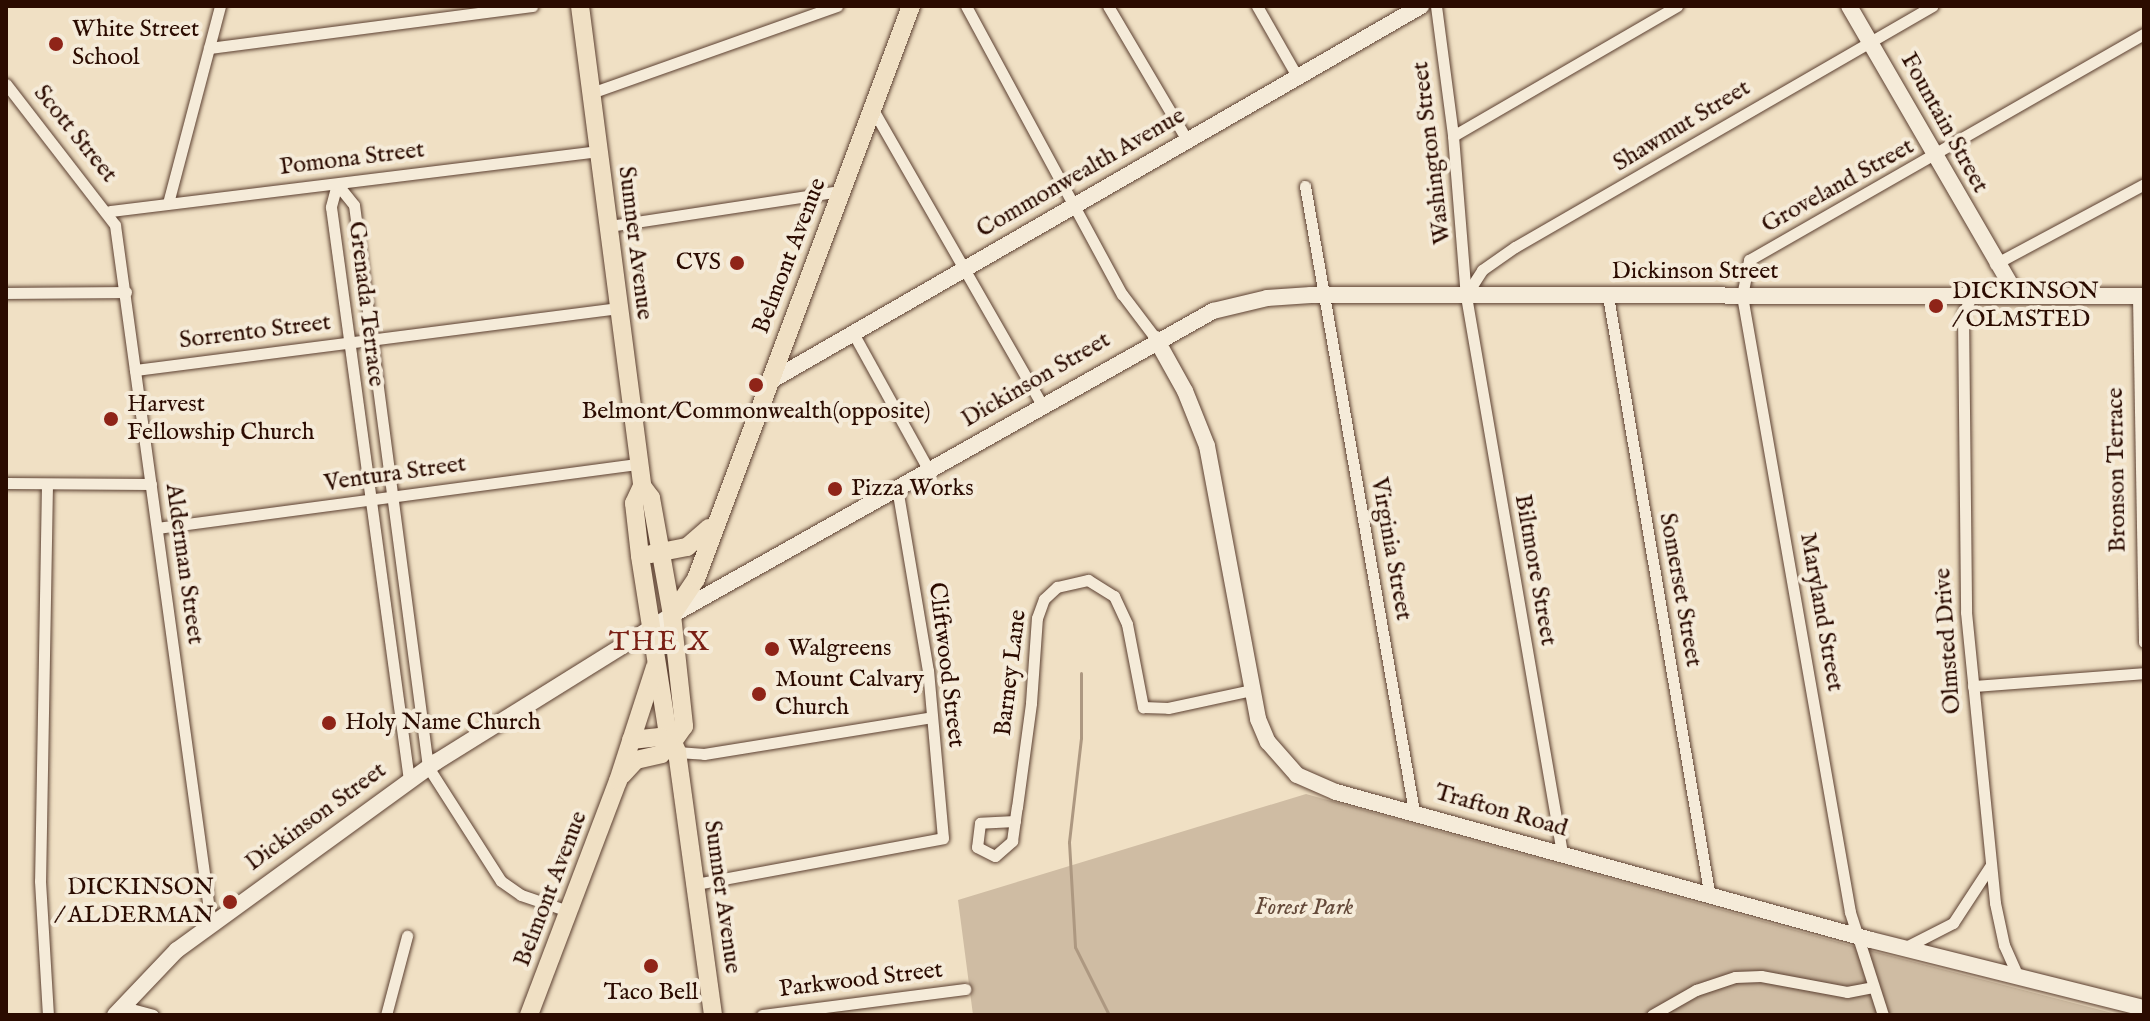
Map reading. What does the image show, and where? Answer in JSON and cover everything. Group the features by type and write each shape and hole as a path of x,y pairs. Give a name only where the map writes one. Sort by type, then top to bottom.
{"main road":[{"name":"Sumner Avenue","path":"580,6 642,486 634,503 640,556 696,884 713,1015"},
{"name":"Belmont Avenue","path":"672,615 696,579 713,523 911,6"},
{"name":"Sumner Avenue","path":"642,486 649,492 672,615 684,726 673,745"},
{"name":"Belmont Avenue","path":"640,556 687,547 713,523"},
{"name":"Belmont Avenue","path":"529,1015 618,781 657,661"},
{"path":"618,781 636,760 661,754 673,745 660,737 631,740"}],"street":[{"path":"209,48 532,6"},
{"path":"591,93 837,6"},
{"path":"966,6 1122,294 1156,339"},
{"path":"1108,6 1187,140"},
{"path":"1257,6 1297,76"},
{"name":"Commonwealth Avenue","path":"767,383 1421,6"},
{"name":"Washington Street","path":"1436,6 1453,136 1466,296"},
{"path":"1453,136 1677,6"},
{"name":"Fountain Street","path":"1849,6 1995,264 2017,296"},
{"name":"Shawmut Street","path":"1466,296 1482,270 1515,247 1933,6"},
{"path":"168,203 217,8"},
{"name":"Groveland Street","path":"1742,296 1749,260 1936,157 2144,34"},
{"name":"Scott Street","path":"6,84 110,211"},
{"path":"872,108 1042,405"},
{"name":"Pomona Street","path":"110,211 599,151"},
{"name":"Grenada Terrace","path":"337,184 354,205 428,767"},
{"name":"Grenada Terrace","path":"337,184 331,207 409,780"},
{"path":"1972,295 1995,264 2144,184"},
{"name":"Virginia Street","path":"1305,186 1414,811"},
{"path":"609,226 841,191"},
{"name":"Alderman Street","path":"110,211 126,292 211,924"},
{"path":"6,293 126,292"},
{"name":"Dickinson Street","path":"118,1011 157,966 428,767 672,615 1156,339 1237,304 1322,295 2141,296"},
{"name":"Olmsted Drive","path":"1972,295 1963,314 1961,496 1973,686 2000,931 2020,979"},
{"name":"Biltmore Street","path":"1466,296 1562,853"},
{"name":"Somerset Street","path":"1608,296 1709,892"},
{"name":"Maryland Street","path":"1742,296 1857,936 1883,1015"},
{"name":"Bronson Terrace","path":"2141,296 2144,642"},
{"name":"Sorrento Street","path":"135,370 619,308"},
{"path":"853,333 928,469"},
{"name":"Trafton Road","path":"1156,339 1185,391 1207,446 1251,690 1268,742 1297,775 1336,792 1709,892 1857,936 2144,1008"},
{"name":"Ventura Street","path":"157,528 639,464"},
{"path":"6,483 151,484"},
{"path":"47,484 40,881 48,1015"},
{"name":"Cliftwood Street","path":"696,884 943,838 932,717 897,488"},
{"name":"Barney Lane","path":"1015,821 1037,618 1044,599 1057,587 1088,580 1114,596 1127,624 1143,707 1168,708 1251,690"},
{"path":"1973,686 2144,673"},
{"path":"673,745 704,754 932,717"},
{"path":"428,767 501,881 521,895 568,911"},
{"path":"1906,947 1953,923 1991,865"},
{"path":"386,1015 407,936"},
{"path":"1652,1015 1696,990 1735,977 1761,976 1829,990 1873,987"},
{"name":"Parkwood Street","path":"762,1015 965,989"},
{"path":"118,1011 153,1015"}],"green space":[{"name":"Forest Park","path":"1306,794 1853,946 2120,1015 973,1015 958,900"}],"waterway":[{"path":"1081,673 1081,738 1069,842 1075,947 1109,1015"}],"place":[{"name":"White Street School","path":"56,44"},
{"name":"CVS","path":"737,263"},
{"name":"DICKINSON / OLMSTED","path":"1936,306"},
{"name":"Belmont/Commonwealth(opposite)","path":"756,385"},
{"name":"Harvest Fellowship Church","path":"111,419"},
{"name":"Pizza Works","path":"835,489"},
{"name":"Walgreens","path":"772,649"},
{"name":"Mount Calvary Church","path":"759,694"},
{"name":"Holy Name Church","path":"329,723"},
{"name":"DICKINSON / ALDERMAN","path":"230,902"},
{"name":"Taco Bell","path":"651,966"}],"district":[{"name":"THE X","path":"660,643"}]}
